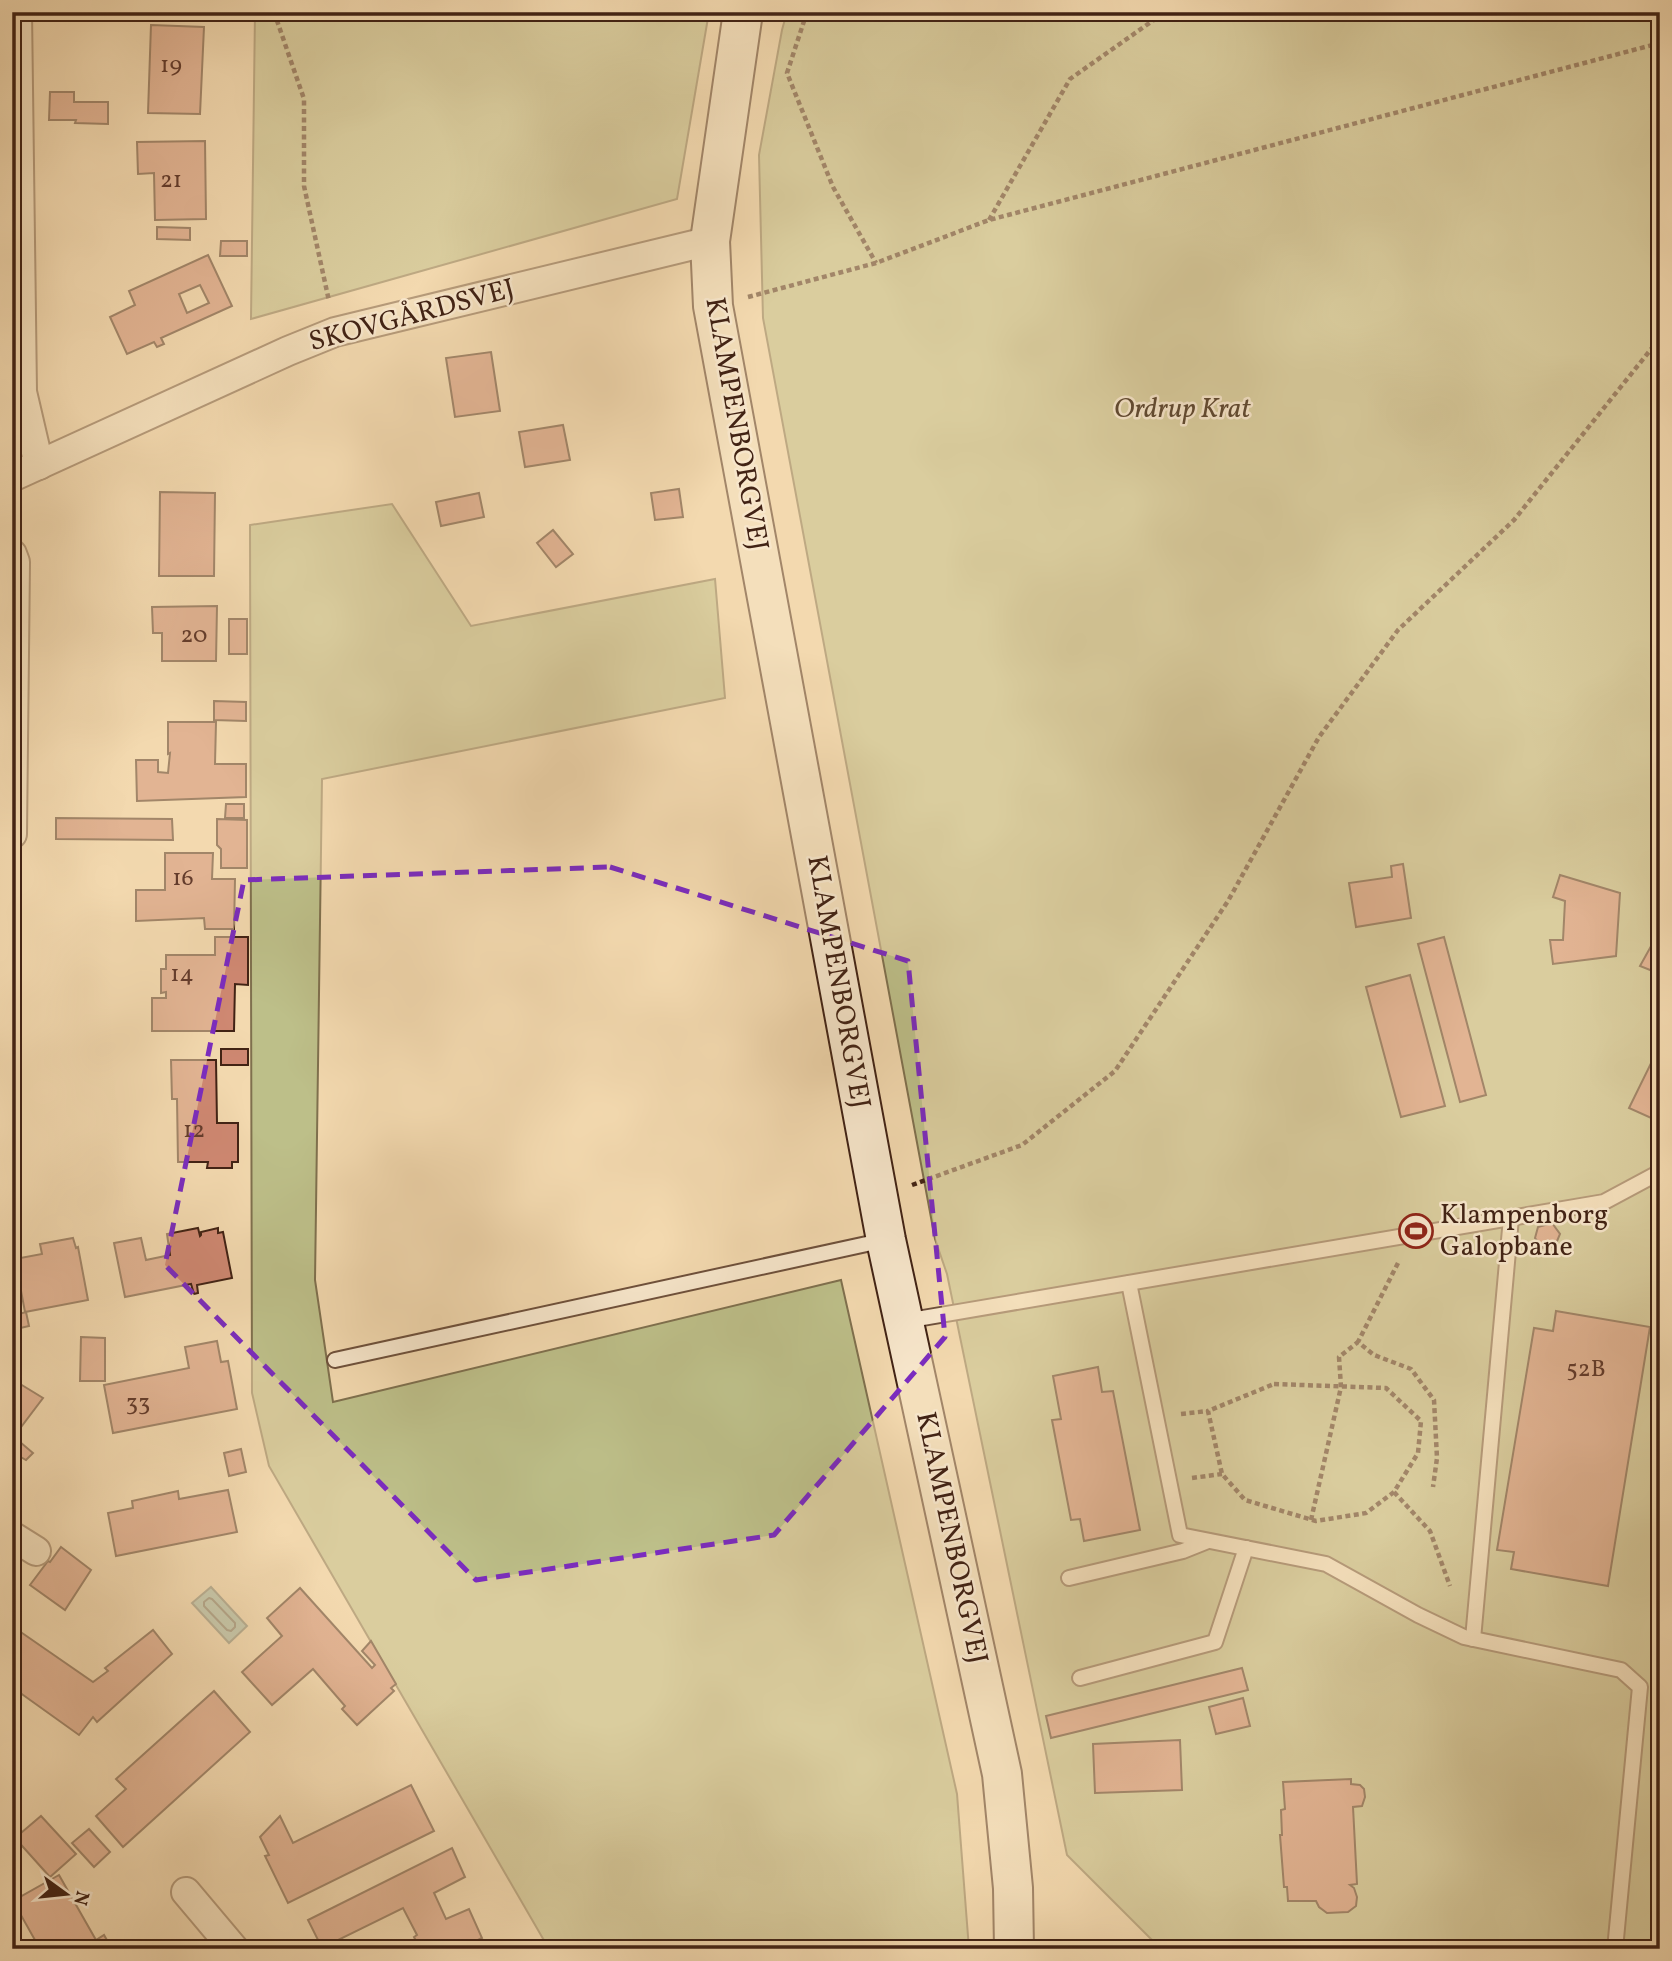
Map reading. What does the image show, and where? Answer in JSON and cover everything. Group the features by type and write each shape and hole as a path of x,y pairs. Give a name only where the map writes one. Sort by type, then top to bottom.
{"street":[{"path":"17,12 22,392 39,465"},
{"name":"KLAMPENBORGVEJ","path":"743,12 710,241 713,306 886,1240 1002,1774 1013,1888 1014,1949"},
{"name":"SKOVGÅRDSVEJ","path":"12,477 335,332 710,241"},
{"path":"12,554 15,562 12,834"},
{"path":"12,1536 36,1551"},
{"path":"187,1892 234,1949"}],"lane":[{"path":"904,1322 1604,1202 1660,1172"},
{"path":"1468,1638 1511,1218"},
{"path":"335,1360 886,1240"},
{"path":"1129,1283 1180,1535 1326,1564 1418,1615 1468,1638 1621,1670 1640,1687 1615,1949"},
{"path":"1069,1578 1183,1551 1208,1541"},
{"path":"1080,1678 1215,1642 1246,1548"}],"path":[{"path":"274,12 304,99 304,186 335,332"},
{"path":"807,12 787,73 833,187 876,263"},
{"path":"989,220 1070,79 1165,12"},
{"path":"713,306 876,263 989,220 1660,43"},
{"path":"878,1197 1022,1145 1115,1071 1228,901 1326,727 1398,630 1514,520 1652,348 1660,333"},
{"path":"1311,1520 1341,1387 1339,1357 1358,1342 1413,1234"},
{"path":"1358,1342 1374,1355 1411,1369 1434,1400 1437,1458 1433,1487"},
{"path":"1274,1384 1386,1388 1421,1421 1418,1453 1394,1492 1366,1513 1316,1521 1245,1500 1222,1474 1208,1411 1274,1384"},
{"path":"1394,1492 1430,1531 1468,1638"}],"highlighted area":[{"path":"610,867 908,961 945,1337 774,1535 476,1580 165,1265 244,880"}],"green space":[{"path":"255,12 709,12 677,199 251,319"},
{"name":"Ordrup Krat","path":"787,12 1660,12 1660,1949 1161,1949 1067,1855 947,1274 935,1239 763,318 759,155"},
{"path":"392,504 471,626 715,579 725,698 322,779 315,1280 333,1402 841,1280 957,1794 969,1949 549,1949 269,1466 252,1393 250,525"}],"water":[{"path":"211,1587 247,1626 229,1643 192,1603"}],"building":[{"path":"151,25 204,27 200,114 148,113"},
{"path":"50,92 74,92 74,102 108,102 108,124 49,120"},
{"path":"205,141 206,219 155,220 154,173 138,174 137,142"},
{"path":"157,227 190,228 190,240 157,239"},
{"path":"221,241 247,241 247,256 220,256"},
{"path":"208,255 232,306 161,338 164,344 157,347 154,342 127,354 110,317 135,305 129,291","holes":["200,285 209,303 187,313 179,294"]},
{"path":"491,352 500,411 455,417 446,358"},
{"path":"563,425 570,460 525,467 519,432"},
{"path":"679,489 683,517 655,520 651,493"},
{"path":"160,492 215,493 214,576 159,576"},
{"path":"479,493 484,517 441,526 436,502"},
{"path":"553,530 573,554 556,567 537,543"},
{"path":"217,606 216,661 162,661 162,633 153,633 152,607"},
{"path":"229,619 247,619 247,654 229,654"},
{"path":"214,701 246,702 246,721 214,720"},
{"path":"168,722 216,722 215,764 246,764 246,797 137,801 136,760 158,760 158,772 168,773"},
{"path":"226,804 244,804 244,818 225,818"},
{"path":"56,818 172,819 173,840 56,839"},
{"path":"217,819 247,820 247,868 221,868 221,849 217,845"},
{"path":"165,853 213,853 212,879 235,879 234,929 205,929 204,918 136,921 136,890 165,890"},
{"path":"1403,864 1411,918 1356,927 1349,883 1392,877 1391,866"},
{"path":"1560,875 1620,893 1616,956 1553,964 1550,940 1563,940 1565,901 1553,897"},
{"path":"1660,930 1660,974 1640,966"},
{"path":"215,937 248,937 248,985 235,984 234,1031 152,1031 152,998 166,998 166,992 161,993 161,969 166,969 166,955 215,955"},
{"path":"1444,937 1486,1095 1460,1102 1418,944"},
{"path":"1410,975 1445,1106 1401,1117 1366,987"},
{"path":"1660,1045 1660,1122 1629,1108"},
{"path":"221,1049 248,1049 248,1065 221,1065"},
{"path":"171,1060 216,1060 217,1123 238,1123 238,1162 232,1162 232,1168 207,1168 208,1162 178,1162 177,1099 172,1099"},
{"path":"1552,1223 1560,1234 1555,1246 1543,1248 1535,1238 1538,1227"},
{"path":"198,1228 200,1236 201,1232 218,1228 218,1233 223,1232 232,1278 197,1285 198,1293 194,1294 191,1284 125,1297 114,1243 141,1238 146,1260 170,1255 167,1234"},
{"path":"73,1238 76,1248 78,1247 88,1300 25,1312 15,1259 42,1254 40,1244"},
{"path":"1556,1311 1650,1327 1608,1586 1511,1569 1514,1552 1497,1550 1534,1328 1553,1331"},
{"path":"26,1312 29,1326 12,1330 12,1316"},
{"path":"81,1337 105,1338 105,1381 80,1381"},
{"path":"217,1341 221,1362 228,1361 237,1409 113,1433 104,1385 189,1368 185,1347"},
{"path":"1098,1367 1102,1392 1113,1391 1140,1530 1084,1541 1080,1519 1071,1520 1052,1420 1061,1419 1053,1376"},
{"path":"12,1379 43,1398 12,1439"},
{"path":"20,1442 33,1453 26,1460 12,1452"},
{"path":"241,1449 246,1472 229,1476 224,1453"},
{"path":"228,1490 237,1532 116,1556 108,1513 133,1508 132,1501 178,1491 179,1499"},
{"path":"61,1547 91,1570 65,1610 30,1585"},
{"path":"300,1588 372,1668 375,1665 362,1651 371,1641 396,1684 391,1688 394,1691 357,1725 342,1709 345,1706 313,1669 272,1705 242,1672 282,1636 267,1618"},
{"path":"12,1626 93,1682 108,1671 105,1668 153,1630 172,1654 97,1722 93,1717 79,1735 12,1687"},
{"path":"1242,1668 1248,1690 1051,1738 1046,1716"},
{"path":"214,1691 250,1732 123,1847 96,1816 126,1789 116,1779"},
{"path":"1243,1698 1250,1726 1216,1734 1209,1707"},
{"path":"1180,1740 1182,1790 1095,1793 1093,1744"},
{"path":"1351,1779 1351,1784 1360,1785 1364,1789 1365,1797 1362,1806 1353,1807 1357,1884 1350,1885 1357,1897 1356,1906 1348,1912 1327,1913 1316,1901 1288,1901 1287,1887 1284,1887 1280,1835 1281,1810 1285,1809 1283,1782"},
{"path":"411,1785 434,1831 288,1903 265,1856 269,1855 260,1837 280,1816 293,1843"},
{"path":"41,1816 76,1854 50,1877 15,1838"},
{"path":"89,1829 110,1852 94,1867 72,1843"},
{"path":"452,1848 465,1877 434,1893 446,1919 469,1909 482,1938 460,1949 420,1949 414,1937 417,1935 403,1908 322,1948 308,1920"},
{"path":"59,1875 96,1940 104,1935 112,1949 40,1949 13,1901"}],"place":[{"name":"Klampenborg Galopbane","path":"1416,1231"}]}
